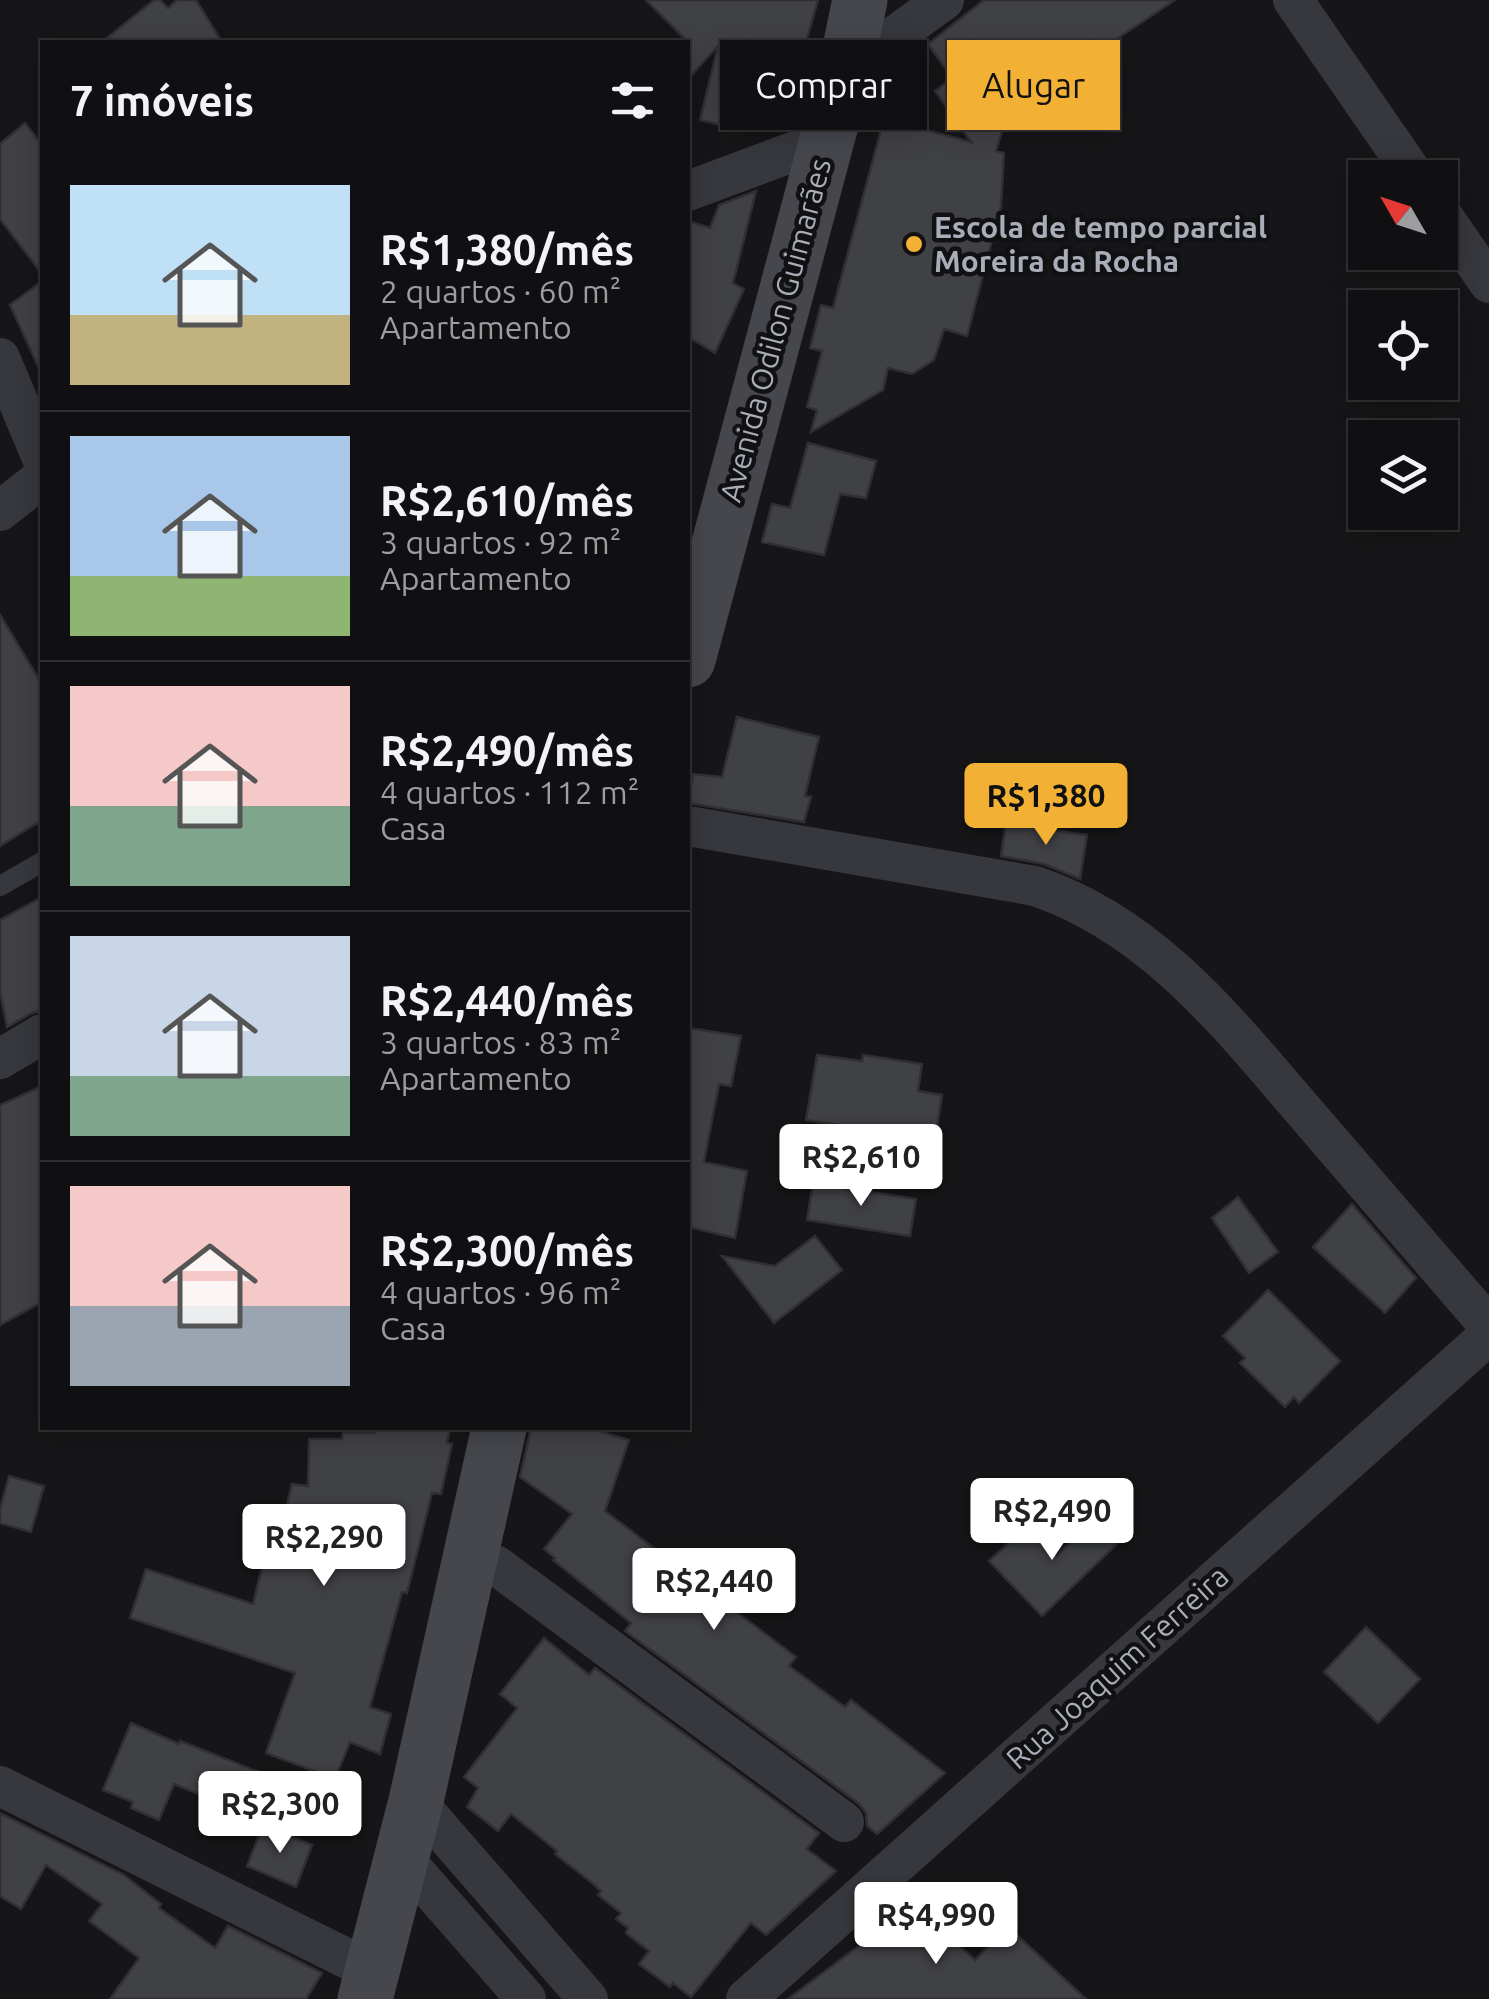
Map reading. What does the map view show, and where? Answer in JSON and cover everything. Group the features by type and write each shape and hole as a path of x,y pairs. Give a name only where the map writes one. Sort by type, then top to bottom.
{"street":[{"name":"Avenida Odilon Guimarães","path":"852,40 860,0"},
{"path":"889,40 944,0"},
{"path":"1294,0 1404,160"},
{"name":"Avenida Odilon Guimarães","path":"690,652 828,130"},
{"path":"690,190 825,140"},
{"path":"1458,238 1489,283"},
{"path":"0,358 40,453"},
{"path":"0,511 40,480"},
{"path":"690,826 1036,886 1072,898 1114,924 1156,953 1214,1007 1489,1326"},
{"path":"0,1059 40,1035"},
{"name":"Rua Joaquim Ferreira","path":"746,1999 1489,1336"},
{"path":"0,1786 369,1985 416,1801 499,1430"},
{"path":"471,1554 498,1566 844,1822"},
{"path":"416,1801 588,1999"},
{"path":"402,1857 526,1999"}],"lane":[{"path":"0,886 40,863"}],"building":[{"path":"154,0 168,8 177,0 196,0 221,40 104,40"},
{"path":"646,0 818,0 807,40 720,40 720,124 700,120 718,46 690,77 690,40"},
{"path":"984,0 1175,0 1115,40 947,40 947,71 928,44"},
{"path":"947,82 947,108 935,91"},
{"path":"25,123 40,142 40,271 0,219 0,144"},
{"path":"881,130 926,130 971,142 963,130 1002,130 996,151 1004,153 1001,206 967,336 944,329 934,360 912,374 888,368 883,390 811,432 817,410 807,407 822,351 810,348 821,305 833,308"},
{"path":"756,191 733,283 744,289 715,353 690,338 690,222 710,228 719,205"},
{"path":"40,282 40,371 10,305"},
{"path":"808,443 876,461 866,498 840,494 824,555 762,542 772,504 790,508"},
{"path":"0,615 40,681 40,821 0,846"},
{"path":"737,717 819,737 805,796 811,797 804,822 690,803 693,774 722,777"},
{"path":"1006,823 1087,835 1080,879 1044,864 1001,856"},
{"path":"40,898 40,1011 7,1027 0,992 0,920"},
{"path":"690,1028 741,1036 731,1086 719,1084 704,1162 747,1171 735,1238 690,1227"},
{"path":"817,1055 862,1061 863,1055 922,1064 918,1091 942,1095 935,1140 806,1120"},
{"path":"40,1087 40,1303 0,1325 0,1105"},
{"path":"813,1183 916,1199 910,1236 807,1220"},
{"path":"1238,1197 1278,1252 1249,1273 1212,1218"},
{"path":"1352,1204 1416,1278 1385,1313 1313,1247"},
{"path":"815,1236 842,1270 774,1323 722,1256 775,1266"},
{"path":"1268,1290 1340,1361 1299,1403 1294,1397 1285,1407 1240,1363 1245,1358 1223,1336"},
{"path":"450,1430 447,1443 452,1444 441,1494 432,1493 407,1593 402,1592 370,1707 391,1714 380,1754 350,1742 335,1779 266,1753 295,1673 130,1618 146,1569 253,1604 267,1547 276,1550 292,1484 308,1486 309,1439"},
{"path":"531,1430 595,1430 629,1440 605,1511 664,1556 660,1560 796,1657 789,1666 845,1707 851,1700 945,1773 877,1834 867,1826 866,1813 858,1803 625,1631 631,1623 553,1560 544,1549 572,1514 520,1477"},
{"path":"9,1476 44,1486 31,1532 0,1523"},
{"path":"1096,1517 1120,1541 1042,1616 989,1561 1028,1525 1057,1555"},
{"path":"1366,1627 1420,1679 1378,1723 1324,1672"},
{"path":"544,1638 589,1675 595,1668 819,1833 807,1849 836,1871 766,1935 751,1923 691,1997 639,1964 649,1951 626,1933 628,1928 616,1919 621,1913 598,1895 601,1891 555,1854 557,1851 511,1814 498,1831 467,1807 478,1788 464,1777 517,1708 500,1694"},
{"path":"131,1723 272,1777 255,1817 174,1784 159,1820 131,1808 133,1802 103,1790"},
{"path":"0,1813 124,1875 161,1904 159,1908 215,1948 228,1926 322,1973 306,1999 110,1999 139,1958 89,1921 102,1904 46,1865 21,1909 0,1896"},
{"path":"263,1825 312,1845 296,1887 247,1866"},
{"path":"907,1897 975,1960 1007,1926 1086,1999 788,1999 860,1945"}],"place":[{"name":"Escola de tempo parcial Moreira da Rocha","path":"914,244"}]}
